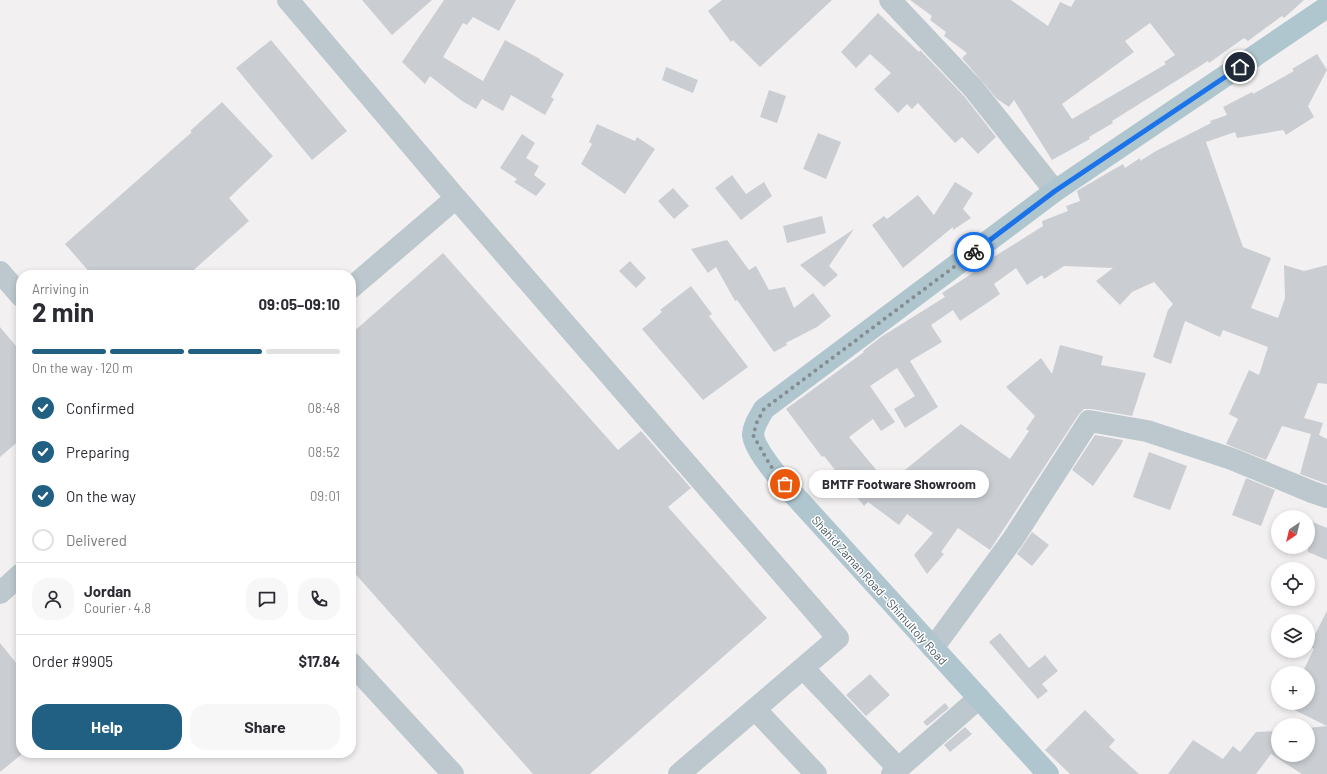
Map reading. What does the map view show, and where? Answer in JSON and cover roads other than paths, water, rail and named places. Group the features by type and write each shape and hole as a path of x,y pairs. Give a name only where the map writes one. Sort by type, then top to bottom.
{"main road":[{"name":"Shahid Zaman Road - Shimultoly Road","path":"1048,774 785,484 770,465 753,435 757,422 764,409 1055,191 1327,7"}],"street":[{"path":"288,0 456,198 838,638 679,774"},
{"path":"890,0 973,88 1055,191"},
{"path":"356,284 456,198"},
{"path":"0,272 16,290"},
{"path":"933,648 1013,539 1089,421 1147,431 1232,459 1327,497"},
{"path":"0,593 16,579"},
{"path":"356,668 453,774"},
{"path":"803,668 895,771 979,698"},
{"path":"755,710 816,774"}],"place":[{"name":"BMTF Footware Showroom","path":"785,484"}]}
